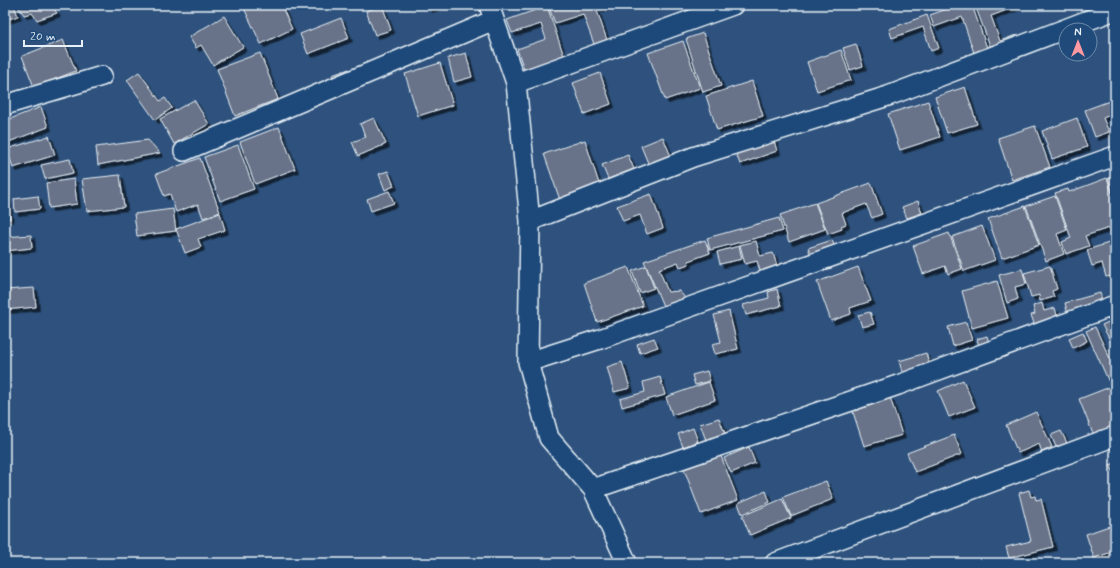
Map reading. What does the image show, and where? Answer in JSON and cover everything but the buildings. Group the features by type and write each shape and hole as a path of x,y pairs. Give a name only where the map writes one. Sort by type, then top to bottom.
{"street":[{"path":"516,83 733,5"},
{"path":"530,220 693,157 888,96 1115,10"},
{"path":"184,151 492,12 516,83 530,220 528,362 549,438 593,489 627,563"},
{"path":"5,104 102,76"},
{"path":"528,362 600,340 1115,156"},
{"path":"593,489 898,385 1115,305"},
{"path":"775,563 1115,436"}]}
